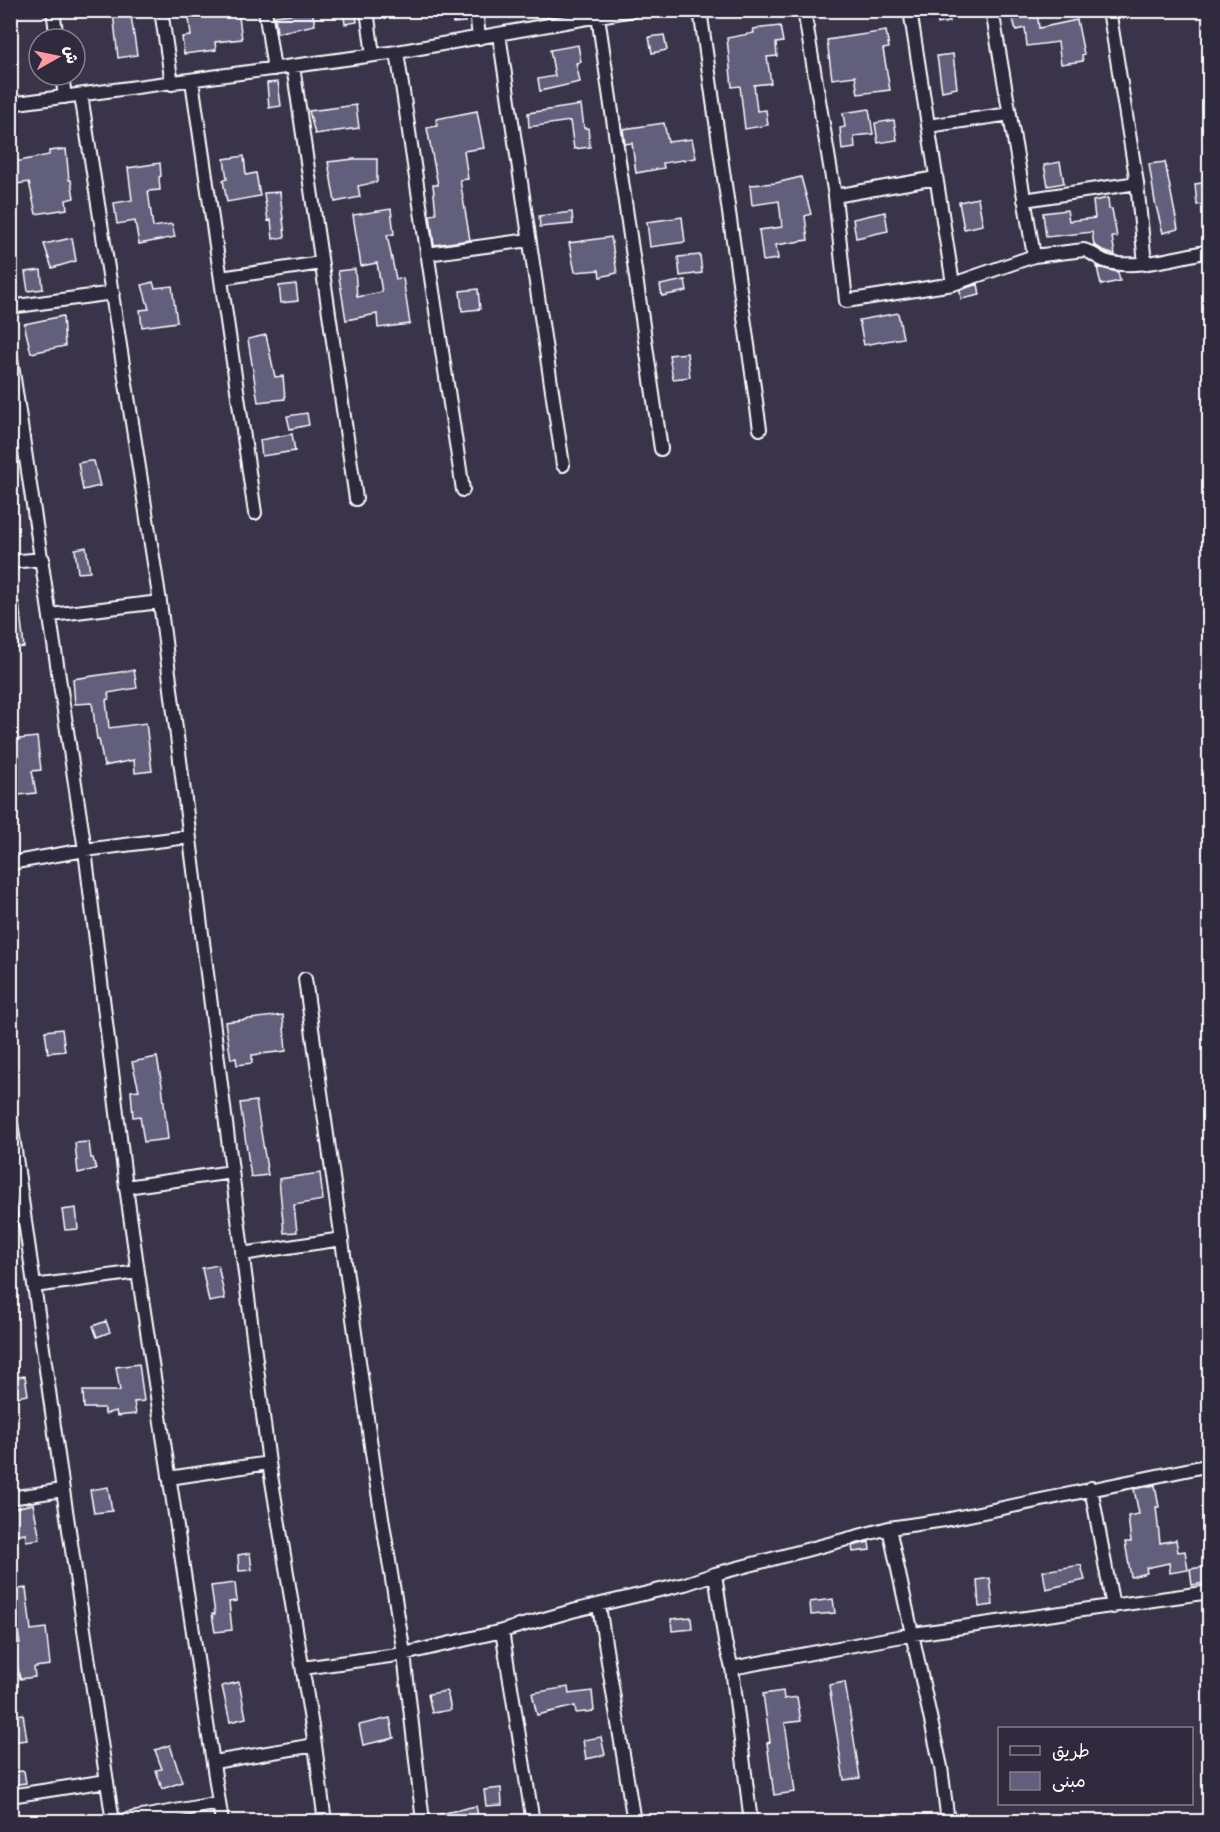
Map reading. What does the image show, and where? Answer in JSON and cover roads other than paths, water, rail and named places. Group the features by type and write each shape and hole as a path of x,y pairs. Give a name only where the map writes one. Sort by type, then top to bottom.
{"street":[{"path":"53,10 55,27"},
{"path":"161,10 172,84"},
{"path":"265,10 274,69"},
{"path":"367,10 373,55"},
{"path":"476,10 479,38"},
{"path":"10,104 397,52 633,10"},
{"path":"700,10 760,429"},
{"path":"804,10 835,196 846,301 953,284 1034,256 1084,250 1107,262 1145,264 1209,251"},
{"path":"910,10 953,284"},
{"path":"992,10 1034,256"},
{"path":"1109,10 1137,183 1145,264"},
{"path":"598,16 661,449"},
{"path":"500,34 563,465"},
{"path":"397,52 463,490"},
{"path":"293,66 356,499"},
{"path":"192,81 255,513"},
{"path":"64,87 65,97"},
{"path":"81,95 160,602 269,1463 303,1668 325,1821"},
{"path":"928,126 1010,114"},
{"path":"835,196 936,178"},
{"path":"1024,200 1137,183"},
{"path":"427,254 529,240"},
{"path":"220,278 321,262"},
{"path":"10,307 113,293"},
{"path":"10,352 43,558 85,850 138,1272 222,1821"},
{"path":"10,562 43,558"},
{"path":"51,615 160,602"},
{"path":"10,863 85,850 188,837"},
{"path":"305,979 375,1474 404,1654 423,1821"},
{"path":"10,1115 16,1203 34,1286 114,1821 219,1803"},
{"path":"126,1187 232,1172"},
{"path":"242,1254 342,1239"},
{"path":"34,1286 138,1272"},
{"path":"169,1478 269,1463"},
{"path":"303,1668 404,1654 685,1584 889,1528 945,1521 1209,1464"},
{"path":"1091,1488 1113,1607"},
{"path":"10,1498 63,1490"},
{"path":"889,1528 941,1767 948,1821"},
{"path":"715,1574 725,1642 732,1668 751,1821"},
{"path":"732,1668 913,1634 1209,1592"},
{"path":"600,1606 634,1821"},
{"path":"502,1631 533,1821"},
{"path":"214,1762 315,1745"},
{"path":"10,1796 107,1781"}]}
